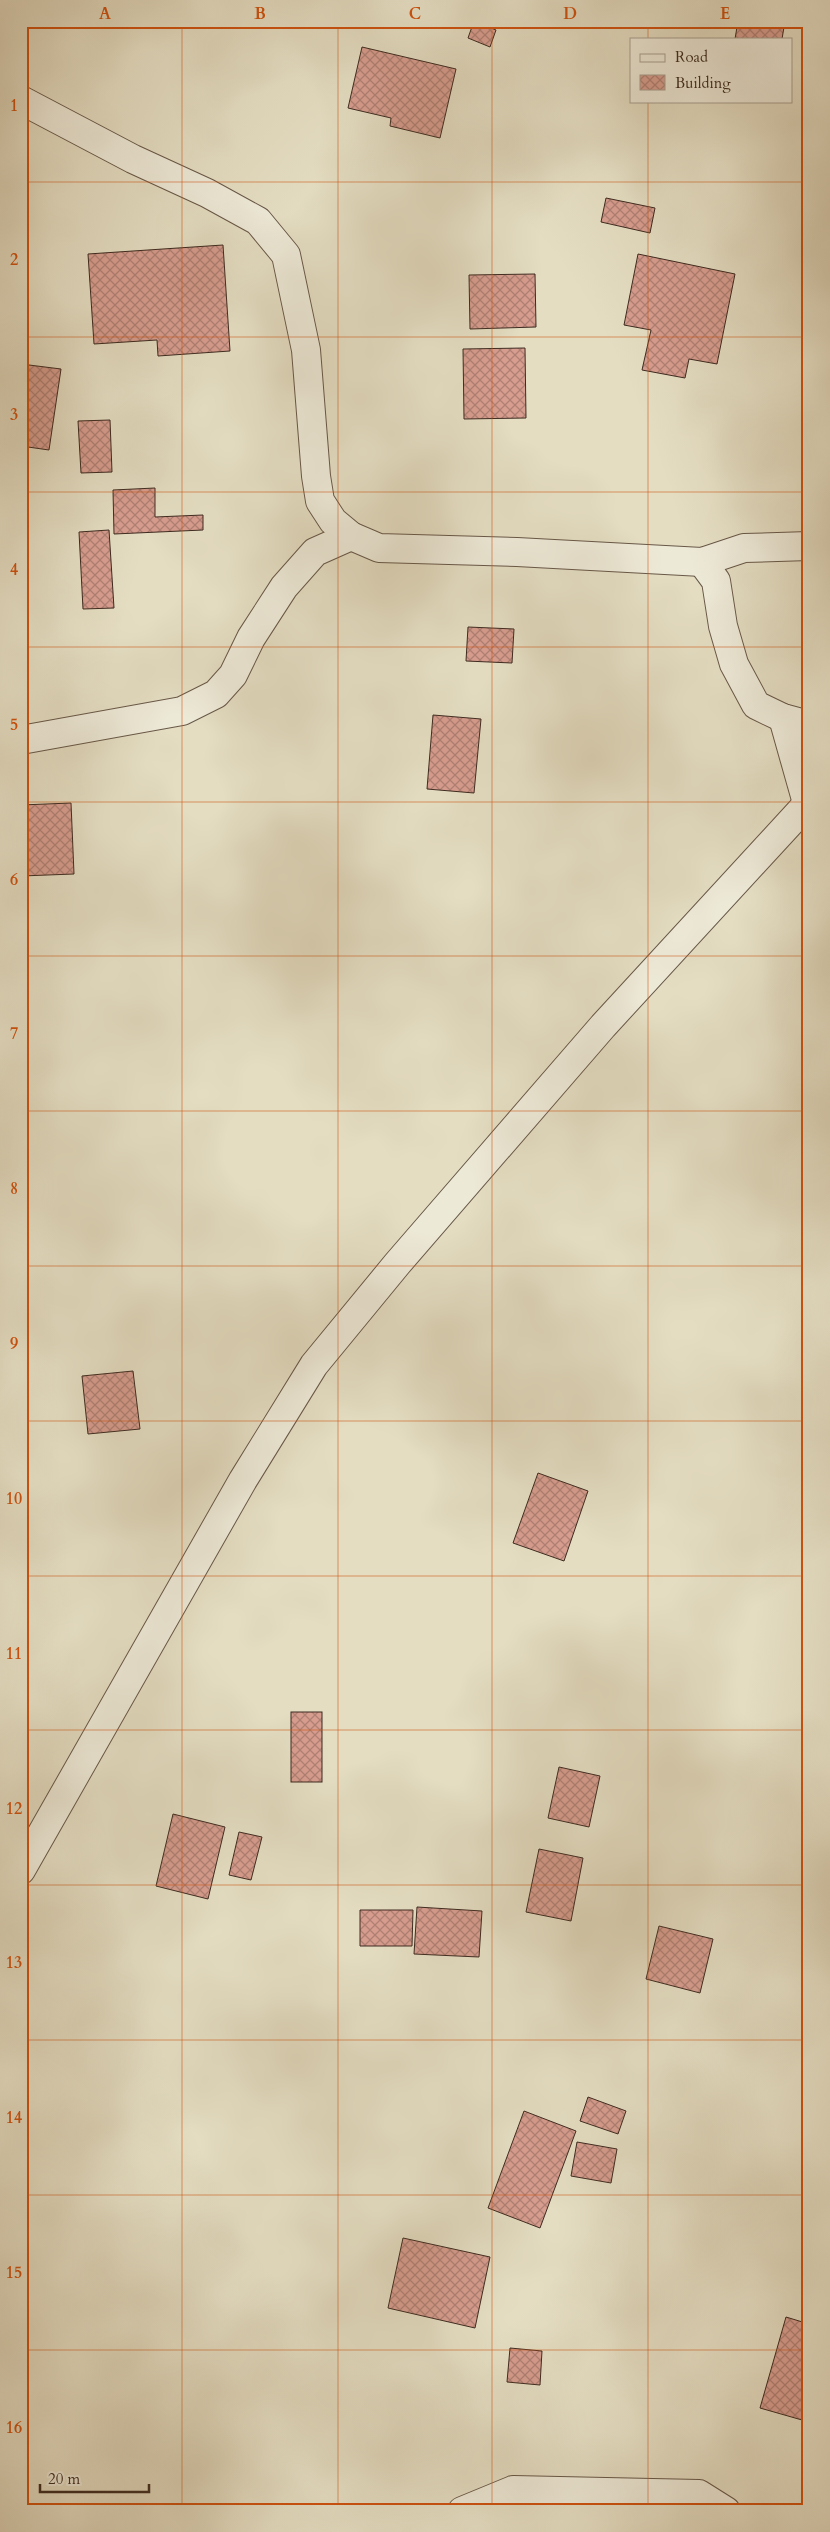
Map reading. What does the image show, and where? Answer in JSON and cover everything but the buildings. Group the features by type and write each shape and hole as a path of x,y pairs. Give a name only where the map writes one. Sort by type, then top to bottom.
{"street":[{"path":"21,100 133,159 208,193 258,221 286,255 306,350 316,476 320,501 314,552"},
{"path":"320,501 333,521 352,536 379,548 517,552 702,562 744,548 809,546"},
{"path":"21,740 182,711 216,694 233,675 251,638 284,587 314,552 352,536"},
{"path":"702,562 716,581 723,626 734,664 756,705 782,718 809,725"},
{"path":"21,1870 243,1480 314,1365 397,1264 603,1026 808,802 782,718"},
{"path":"462,2511 513,2490 699,2494 726,2511"}]}
